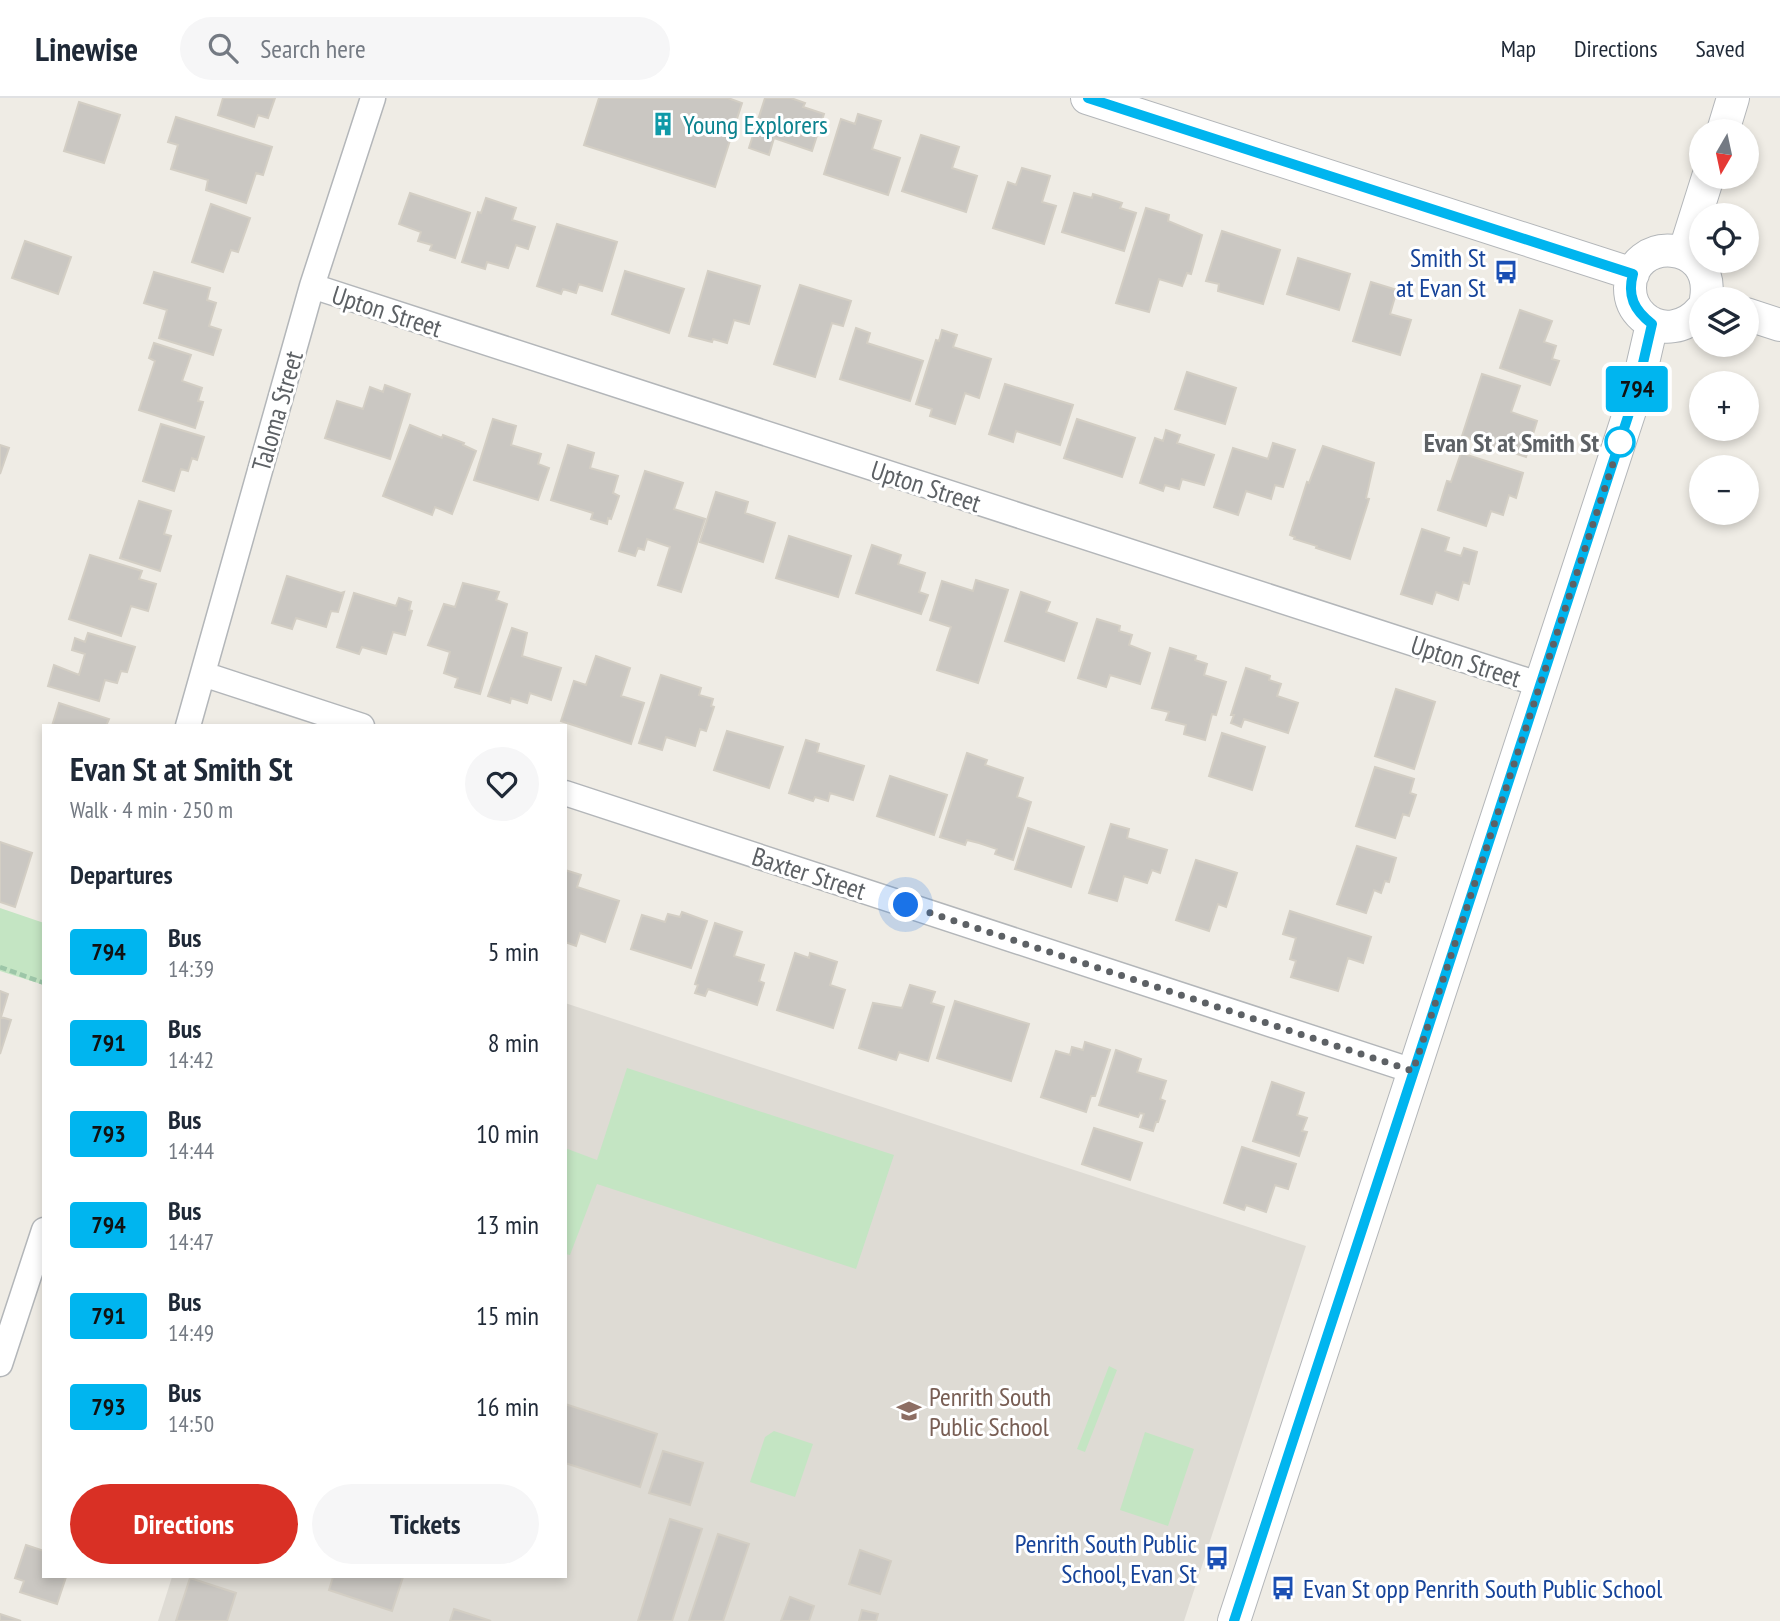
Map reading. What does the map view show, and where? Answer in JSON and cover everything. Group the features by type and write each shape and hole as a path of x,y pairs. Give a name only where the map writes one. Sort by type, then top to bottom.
{"street":[{"name":"Taloma Street","path":"189,724 312,286 373,98"},
{"path":"1087,98 1633,274"},
{"path":"1727,119 1733,98"},
{"path":"1684,253 1704,189"},
{"path":"1689,321 1664,327 1652,324 1635,308 1630,285 1633,274 1649,256 1660,251 1673,250 1694,259 1706,278 1706,287"},
{"name":"Upton Street","path":"312,286 1541,685"},
{"path":"1759,318 1780,325"},
{"path":"1234,1621 1637,389 1652,324"},
{"path":"204,674 356,724"},
{"name":"Baxter Street","path":"567,794 1413,1071"},
{"path":"0,1364 42,1236"}],"path":[{"path":"0,967 42,983"}],"shaded area":[{"name":"Penrith South Public School","path":"567,1004 1306,1246 1184,1621 158,1621 172,1578 567,1578"}],"green space":[{"path":"0,908 42,922 42,984 0,971"},
{"path":"627,1068 894,1155 856,1269 597,1184 570,1255 567,1254 567,1149 597,1160"},
{"path":"1109,1366 1117,1370 1085,1452 1077,1449"},
{"path":"774,1431 813,1444 795,1497 750,1482 765,1437"},
{"path":"1145,1432 1194,1449 1168,1526 1120,1510"}],"building":[{"path":"223,98 275,98 268,118 258,115 254,127 218,115"},
{"name":"Young Explorers","path":"599,98 728,98 742,103 715,187 584,145"},
{"path":"765,98 791,98 805,103 803,107 824,114 812,151 774,138 769,155 749,148"},
{"path":"79,102 120,115 104,163 64,151"},
{"path":"858,114 881,121 872,149 900,158 888,195 824,174 841,119 855,124"},
{"path":"176,117 272,147 263,175 256,173 246,203 206,190 208,180 171,169 178,145 168,142"},
{"path":"921,135 959,147 952,168 977,176 966,212 902,191"},
{"path":"1022,168 1050,176 1042,202 1056,206 1044,244 993,228 1008,182 1016,185"},
{"path":"410,193 470,213 455,258 430,250 432,245 418,241 421,232 399,224"},
{"path":"1074,193 1092,198 1093,194 1122,203 1120,208 1136,213 1124,251 1062,232"},
{"path":"486,198 516,208 512,220 535,227 528,249 516,245 508,268 487,262 485,269 462,262 478,212 481,213"},
{"path":"211,204 250,218 238,252 231,250 223,272 192,262"},
{"path":"1146,208 1169,215 1168,221 1202,235 1191,274 1187,273 1182,286 1159,279 1149,312 1116,303"},
{"path":"557,224 617,242 602,291 579,284 576,293 563,289 561,294 537,286"},
{"path":"1222,231 1280,250 1263,304 1218,291 1219,284 1206,281"},
{"path":"25,241 71,257 58,294 12,278"},
{"path":"1298,258 1350,274 1339,310 1287,294"},
{"path":"625,271 684,289 669,333 612,314"},
{"path":"708,271 760,286 749,324 734,320 727,343 689,336"},
{"path":"154,272 210,288 207,300 216,303 209,326 221,330 213,355 159,338 167,310 144,303"},
{"path":"1371,282 1397,290 1390,314 1411,320 1400,355 1353,341"},
{"path":"800,285 851,301 843,326 832,323 815,377 774,364"},
{"path":"1520,310 1552,321 1544,342 1556,346 1552,359 1559,361 1550,385 1500,368"},
{"path":"856,328 870,333 867,343 923,361 910,401 840,379"},
{"path":"942,330 957,335 953,347 991,359 979,398 965,393 955,424 930,416 932,409 916,404 936,340 939,341"},
{"path":"154,343 191,355 182,381 202,388 198,401 203,402 195,428 139,410 155,361 149,358"},
{"path":"1187,372 1236,388 1225,424 1175,409"},
{"path":"1482,374 1520,386 1511,412 1537,421 1526,457 1462,436"},
{"path":"1005,384 1073,405 1060,445 1016,431 1013,442 989,434"},
{"path":"385,385 410,394 390,459 325,438 337,401 363,409 370,387 383,392"},
{"path":"493,419 516,426 511,445 541,454 538,464 549,468 538,500 474,480"},
{"path":"1077,419 1135,438 1122,477 1064,458"},
{"path":"161,424 204,437 197,460 192,458 188,471 181,469 174,491 143,481"},
{"path":"410,425 442,438 443,435 464,443 463,445 476,451 452,514 435,507 432,515 383,496"},
{"path":"1166,430 1180,435 1177,443 1214,455 1204,485 1182,479 1179,489 1165,485 1163,491 1140,483 1155,438 1163,441"},
{"path":"1273,443 1295,450 1283,487 1275,485 1271,499 1246,491 1238,515 1214,507 1233,448 1268,459"},
{"path":"0,445 9,448 0,474"},
{"path":"568,445 594,453 590,468 618,476 613,493 619,496 607,524 591,519 593,513 551,500"},
{"path":"1323,446 1374,463 1366,498 1369,499 1350,559 1316,548 1317,546 1294,539 1295,537 1290,535 1307,482 1309,483"},
{"path":"1461,453 1523,473 1516,498 1509,495 1503,515 1491,511 1486,526 1438,510 1447,481 1451,482"},
{"path":"645,471 683,483 674,509 705,519 681,592 658,585 670,547 647,539 644,550 638,548 635,556 619,551"},
{"path":"716,492 748,502 745,513 775,523 763,562 700,542"},
{"path":"139,501 171,511 164,534 171,536 160,571 120,558"},
{"path":"1422,529 1449,538 1445,551 1461,556 1464,548 1477,552 1469,584 1463,582 1458,600 1436,592 1432,604 1401,594"},
{"path":"789,536 851,556 838,597 776,578"},
{"path":"872,545 901,555 898,564 925,573 919,592 928,595 921,614 856,593"},
{"path":"90,555 142,571 139,579 156,584 148,611 131,606 121,636 69,619"},
{"path":"287,576 344,592 338,612 331,611 326,627 296,618 292,629 272,623"},
{"path":"976,580 1008,590 978,683 937,670 951,627 930,620 942,581 973,591"},
{"path":"463,583 499,592 496,600 507,604 480,694 455,687 458,678 444,673 450,652 428,645 444,604 455,607"},
{"path":"1021,592 1050,602 1046,612 1077,623 1064,661 1005,641"},
{"path":"354,593 396,606 399,598 411,602 409,610 412,611 405,635 393,632 386,654 362,647 359,654 337,647"},
{"path":"1097,619 1120,626 1119,631 1132,635 1129,645 1150,653 1140,684 1110,675 1106,687 1078,678"},
{"path":"512,628 527,633 522,656 561,668 551,700 530,693 527,703 511,698 510,703 488,696"},
{"path":"88,633 135,647 127,672 121,671 117,683 105,680 99,701 48,686 54,665 79,675 85,654 72,650 75,638 85,642"},
{"path":"1170,648 1196,656 1195,660 1207,664 1204,675 1226,682 1216,715 1212,714 1205,740 1184,734 1186,725 1166,720 1169,712 1152,708"},
{"path":"596,656 630,668 621,696 644,703 631,744 561,721 574,681 586,685"},
{"path":"1246,668 1270,676 1269,680 1281,684 1277,696 1298,703 1288,733 1244,719 1241,727 1231,723 1234,715 1231,715"},
{"path":"661,675 701,688 699,695 713,699 711,706 714,707 706,731 700,729 695,746 666,737 662,750 639,743"},
{"path":"1396,689 1435,702 1414,769 1375,756"},
{"path":"59,703 109,719 107,724 53,724"},
{"path":"727,731 783,747 769,788 714,770"},
{"path":"1222,733 1265,747 1252,790 1209,776"},
{"path":"806,740 819,744 817,752 864,766 853,800 830,793 828,801 815,797 813,801 789,793"},
{"path":"967,753 987,760 985,765 1023,778 1017,797 1031,802 1013,860 995,854 997,849 979,843 967,840 965,845 940,837"},
{"path":"1375,767 1414,779 1410,793 1416,795 1409,816 1403,814 1395,838 1356,826"},
{"path":"890,776 947,795 934,835 877,816"},
{"path":"1111,824 1129,829 1127,838 1167,850 1160,873 1152,870 1147,883 1124,876 1117,901 1089,893"},
{"path":"1028,828 1084,847 1071,887 1015,869"},
{"path":"0,842 32,853 15,907 0,902"},
{"path":"1357,846 1396,858 1389,882 1385,881 1381,893 1374,890 1366,913 1337,904"},
{"path":"1196,860 1237,873 1226,907 1218,904 1209,931 1176,920"},
{"path":"567,871 581,875 577,887 619,901 605,942 580,933 576,946 567,943"},
{"path":"1290,911 1371,937 1363,963 1348,958 1338,991 1291,977 1296,961 1290,959 1296,938 1283,934"},
{"path":"682,912 707,921 691,968 631,949 642,915 665,922 668,914 680,917"},
{"path":"715,923 742,932 734,956 764,965 759,981 764,983 757,1005 708,989 705,996 695,993 698,985 695,984"},
{"path":"795,953 809,958 810,953 837,962 830,985 845,990 833,1028 777,1010"},
{"path":"910,985 935,992 931,1003 944,1007 928,1061 899,1052 896,1060 859,1048 873,1003 902,1008"},
{"path":"0,991 8,994 1,1017 11,1020 0,1054"},
{"path":"955,1001 1029,1024 1011,1081 937,1058"},
{"path":"1085,1042 1110,1050 1095,1096 1091,1096 1086,1112 1041,1097 1056,1051 1070,1055 1072,1047 1083,1050"},
{"path":"1116,1050 1141,1059 1137,1072 1166,1081 1160,1099 1165,1101 1153,1131 1140,1127 1144,1114 1140,1113 1138,1117 1099,1105"},
{"path":"1272,1082 1304,1093 1297,1115 1307,1118 1302,1131 1307,1132 1299,1156 1253,1141"},
{"path":"1094,1128 1142,1143 1130,1180 1082,1164"},
{"path":"1242,1147 1296,1164 1288,1189 1275,1185 1266,1212 1246,1205 1244,1210 1224,1203"},
{"path":"567,1405 657,1434 640,1487 567,1464"},
{"path":"663,1451 703,1463 690,1505 649,1493"},
{"path":"670,1519 702,1529 672,1621 638,1621"},
{"path":"718,1534 749,1544 723,1621 689,1621"},
{"path":"26,1545 42,1550 42,1578 66,1578 57,1604 20,1592 24,1581 15,1578"},
{"path":"860,1550 891,1561 880,1594 849,1584"},
{"path":"190,1578 236,1593 227,1621 176,1621"},
{"path":"333,1578 403,1578 392,1611 329,1590"},
{"path":"790,1597 814,1606 809,1621 781,1621"},
{"path":"454,1609 491,1621 450,1621"},
{"path":"862,1610 878,1614 876,1621 859,1621"},
{"path":"0,1614 21,1621 0,1621"}],"bus line":[{"name":"794","path":"1088,98 1633,274 1630,285 1635,308 1652,324 1637,389 1234,1621"}],"place":[{"name":"Young Explorers","path":"663,124"},
{"name":"Smith St at Evan St","path":"1506,272"},
{"name":"Evan St at Smith St","path":"1620,442"},
{"name":"Penrith South Public School","path":"909,1411"},
{"name":"Penrith South Public School, Evan St","path":"1217,1558"},
{"name":"Evan St opp Penrith South Public School","path":"1283,1588"}],"route":[{"path":"906,905 1413,1071 1621,439 1620,442"}]}
